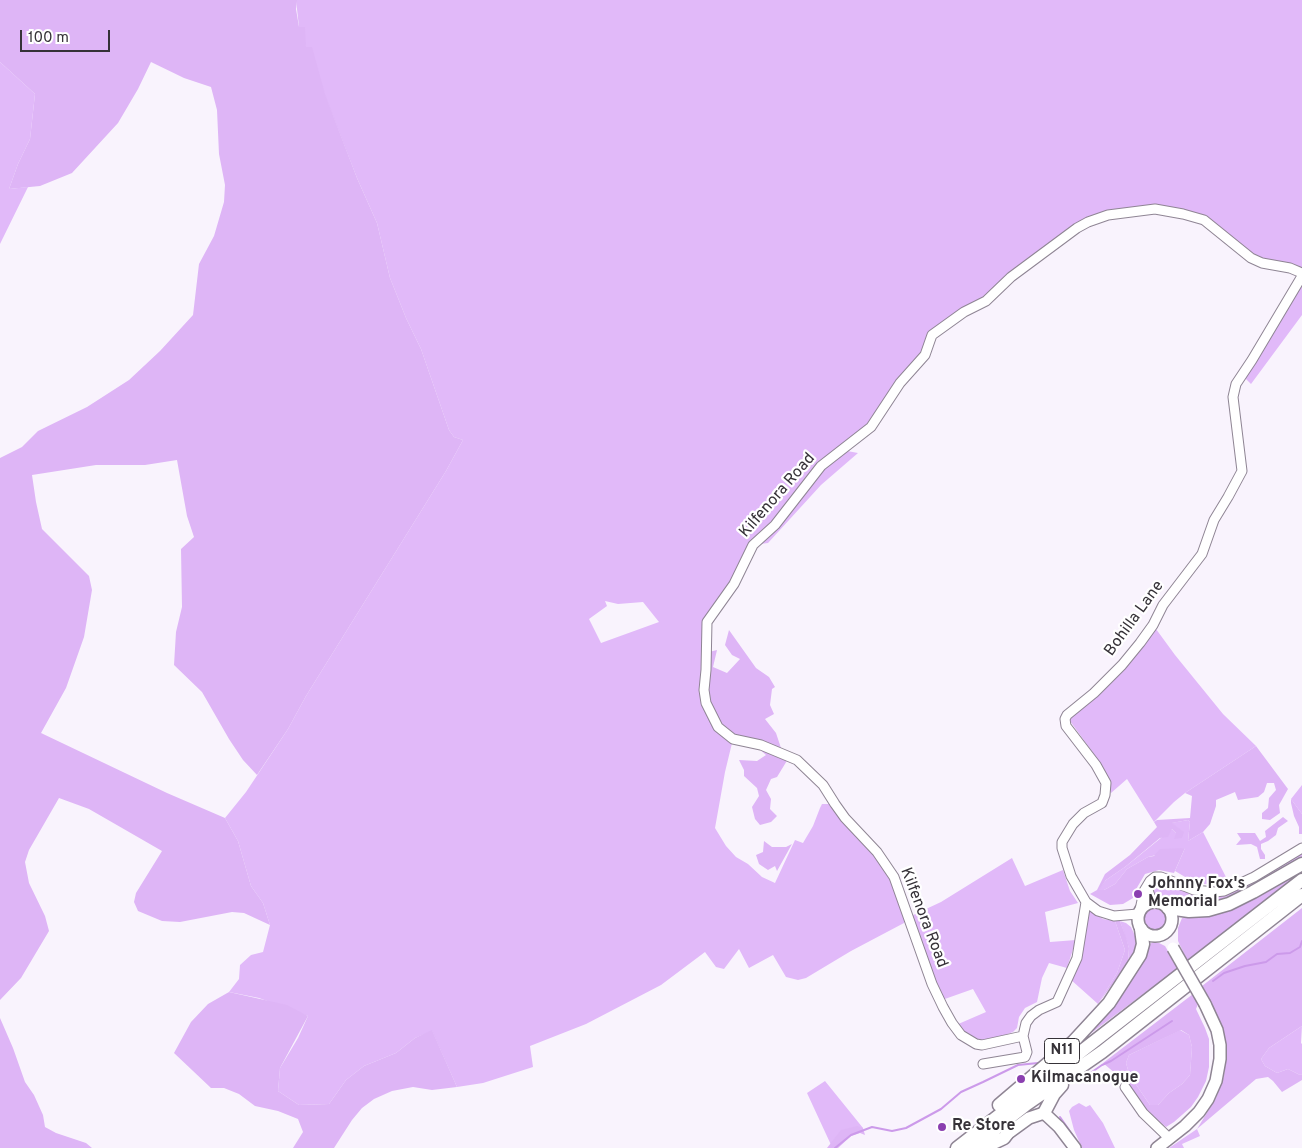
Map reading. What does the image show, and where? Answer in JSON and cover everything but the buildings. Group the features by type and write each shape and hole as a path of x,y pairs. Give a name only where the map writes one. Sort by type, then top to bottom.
{"highway":[{"path":"1168,908 1189,911 1208,910 1229,904 1302,864"},
{"name":"N11","path":"957,1148 1302,880"},
{"name":"N11","path":"1044,1113 1058,1089 1076,1071 1302,895"},
{"name":"N11","path":"948,1148 976,1126 1090,1024 1109,1003 1140,955 1143,944 1141,929"},
{"name":"N11","path":"971,1148 1027,1104 1102,1052"},
{"path":"983,1148 1004,1138 1008,1134"}],"main road":[{"path":"1152,902 1160,902 1168,908 1172,915 1172,922 1166,933 1159,936 1150,936 1141,929 1138,919 1139,912 1152,902"},
{"path":"1157,1148 1199,1112 1208,1099 1216,1081 1220,1059 1220,1045 1215,1024 1166,933"},
{"path":"1008,1134 1029,1118 1044,1113 1075,1148"}],"street":[{"name":"Kilfenora Road","path":"1023,1036 989,1045 976,1044 961,1035 943,1007 929,974 894,877 877,852 840,811 823,785 797,760 761,745 733,739 718,728 706,703 704,690 707,622 734,584 753,545 774,525 821,466 874,422 900,384 925,356 932,335 964,312 986,301 1011,277 1077,228 1108,215 1155,210 1183,214 1205,221 1251,258 1262,263 1290,268 1302,275"},
{"name":"Bohilla Lane","path":"1139,912 1124,916 1108,915 1098,911 1086,902 1071,876 1062,848 1062,842 1073,824 1084,813 1102,803 1106,783 1096,764 1066,726 1065,719 1115,672 1140,643 1153,625 1163,605 1202,554 1214,520 1235,486 1242,470 1233,397 1236,384 1302,275"},
{"path":"1139,912 1144,891 1155,877 1161,877 1194,890 1224,891 1254,877 1302,848"},
{"path":"1147,887 1152,902"},
{"path":"983,1064 1025,1057 1027,1052 1023,1036 1026,1023 1031,1016 1056,1002 1060,997 1077,958 1086,902"},
{"path":"1124,1087 1143,1113 1169,1138"}],"shaded area":[{"path":"0,0 297,0 296,9 299,27 305,27 306,47 312,47 325,94 357,178 377,223 390,278 421,349 449,430 454,437 463,440 446,471 306,696 288,729 257,775 243,760 229,739 202,692 174,665 176,632 182,607 181,549 194,537 187,516 177,460 145,465 96,465 32,475 42,529 89,576 92,590 84,637 66,688 41,733 167,793 225,818 238,841 251,886 263,903 270,925 244,913 232,912 180,922 162,921 138,911 134,902 136,893 162,851 89,809 59,798 29,850 25,862 29,883 45,916 49,931 21,978 0,1000 0,458 22,447 38,431 87,407 129,380 160,351 193,315 199,264 214,236 224,202 225,185 219,154 217,110 211,87 184,78 151,62 118,123 72,173 40,186 9,189 30,139 35,94 0,62"},
{"path":"296,0 1302,0 1302,315 1251,384 1244,377 1297,280 1295,272 1262,263 1213,226 1155,209 1088,222 998,290 935,332 927,351 878,418 842,450 858,453 821,485 768,543 753,545 713,613 706,648 733,739 715,828 726,846 736,857 748,864 762,877 775,883 795,840 803,843 813,826 822,804 829,804 880,860 895,888 904,923 851,951 806,978 798,980 786,977 773,955 749,968 739,949 724,969 716,967 705,952 661,985 586,1024 530,1046 533,1067 483,1083 457,1087 432,1031 415,1038 396,1053 364,1066 346,1080 329,1104 299,1105 278,1091 280,1068 298,1038 308,1016 259,998 229,992 239,979 240,965 251,955 263,952 270,925 263,903 251,886 238,841 225,818 246,792 288,729 306,696 446,471 463,440 454,437 449,430 421,349 390,278 377,223 357,178 299,27","holes":["605,601 618,604 643,602 659,622 601,643 589,619 607,606"]},
{"path":"0,62 35,94 30,139 9,189 28,187 0,244"},
{"path":"1156,629 1223,714 1256,746 1185,793 1154,822 1127,779 1111,793 1101,764 1070,721 1070,717 1129,662"},
{"path":"729,630 756,668 769,677 775,687 772,689 770,705 774,714 765,719 776,733 782,751 737,739 720,726 708,703 709,652 717,650 713,667 727,673 740,659 732,655 725,645"},
{"path":"1256,746 1288,789 1279,805 1280,813 1270,820 1262,819 1262,813 1268,808 1269,798 1276,790 1274,783 1267,783 1264,792 1258,797 1238,800 1235,792 1216,800 1210,824 1203,832 1188,841 1190,822 1188,820 1172,823 1184,832 1182,838 1174,839 1176,833 1172,829 1168,837 1160,838 1106,880 1099,890 1104,890 1115,884 1127,869 1148,857 1154,856 1160,849 1185,848 1174,873 1159,870 1145,874 1133,898 1123,904 1110,905 1090,894 1097,890 1105,874 1130,855 1157,827 1154,822 1157,820 1190,818 1192,796 1185,793"},
{"path":"757,747 788,759 777,777 771,779 766,790 771,799 770,809 777,816 771,822 760,825 755,819 752,807 759,796 757,788 744,776 744,770 739,760 757,761 766,755"},
{"path":"1302,785 1302,814 1291,799"},
{"path":"1291,799 1302,814 1302,834 1299,834 1299,827 1294,816"},
{"path":"1283,817 1288,821 1278,828 1276,835 1261,844 1265,859 1260,859 1257,847 1251,844 1236,845 1241,839 1237,833 1255,833 1260,841 1266,837 1265,831"},
{"path":"1188,820 1190,822 1188,841 1203,832 1228,881 1214,885 1205,884 1192,881 1175,871 1185,848 1148,857 1127,869 1115,884 1104,890 1098,890 1106,880 1172,829 1176,833 1183,832 1171,823"},
{"path":"764,841 772,847 786,847 792,844 777,871 775,866 768,870 759,864 756,855 763,852"},
{"path":"1302,851 1302,858 1238,893 1207,904 1189,905 1191,893 1210,895"},
{"path":"1012,858 1025,886 1063,870 1070,891 1078,903 1045,912 1050,942 1076,940 1067,968 1049,963 1042,978 1037,1002 1025,1008 1019,1017 1017,1028 1013,1032 983,1043 973,1042 956,1025 986,1012 973,989 942,1000 911,916 941,902"},
{"path":"1302,868 1302,872 1188,962 1178,941 1178,928 1182,918"},
{"path":"1158,881 1189,892 1187,905 1154,895 1151,889 1152,885"},
{"path":"1155,907 1160,908 1166,914 1166,924 1160,930 1155,931 1150,930 1144,924 1143,919 1144,914 1150,908"},
{"path":"1302,908 1302,1026 1269,1048 1261,1059 1265,1066 1277,1073 1288,1069 1300,1075 1302,1074 1302,1080 1282,1092 1268,1077 1256,1079 1197,1129 1216,1098 1224,1076 1226,1055 1220,1022 1202,986"},
{"path":"1090,911 1103,919 1115,921 1125,950 1117,973 1098,1004 1070,979 1088,912"},
{"path":"1115,921 1120,921 1126,937 1129,948 1128,963 1098,1004 1117,973 1125,950"},
{"path":"1120,921 1131,927 1136,938 1137,945 1128,963 1129,948"},
{"path":"1153,942 1165,946 1178,968 1070,1049 1148,945"},
{"path":"229,992 287,1005 308,1016 280,1068 278,1091 299,1105 329,1104 346,1080 364,1066 396,1053 415,1038 432,1030 457,1087 432,1090 413,1087 392,1091 374,1099 362,1108 334,1148 293,1148 303,1132 298,1119 278,1111 255,1106 239,1094 224,1088 211,1088 174,1053 191,1022 208,1004"},
{"path":"1193,994 1198,1004 1196,1009 1209,1039 1209,1067 1206,1081 1198,1097 1191,1107 1174,1122 1166,1127 1146,1111 1116,1074 1103,1063","holes":["1181,1030 1189,1035 1192,1047 1190,1075 1158,1105 1150,1105 1128,1070 1126,1063 1129,1055"]},
{"path":"0,1018 25,1082 34,1095 43,1115 45,1127 56,1133 86,1143 92,1148 0,1148"},
{"path":"1302,1026 1302,1074 1300,1075 1288,1069 1277,1073 1265,1066 1261,1059 1269,1048"},
{"path":"1180,1030 1189,1035 1192,1047 1190,1075 1158,1105 1150,1105 1128,1070 1126,1063 1129,1055"},
{"path":"825,1081 863,1128 848,1133 832,1147 807,1093"},
{"path":"1079,1103 1086,1107 1090,1105 1103,1123 1115,1148 1082,1148 1074,1130 1069,1111"},
{"path":"857,1126 863,1128 865,1135 860,1133 851,1136 838,1148 827,1148 841,1130"},
{"path":"1197,1129 1200,1136 1182,1144 1184,1148 1169,1148"}],"waterway":[{"path":"1213,981 1224,973 1266,962 1277,954 1290,953 1300,947 1302,941"},
{"path":"1079,1081 1172,1021"},
{"path":"835,1148 851,1135 872,1127 892,1131 906,1128 941,1109 961,1092 1018,1065 1038,1063"},
{"path":"1060,1117 1076,1140"}],"place":[{"name":"Johnny Fox's Memorial","path":"1138,894"},
{"name":"Kilmacanogue","path":"1021,1079"},
{"name":"Re Store","path":"942,1127"}]}
